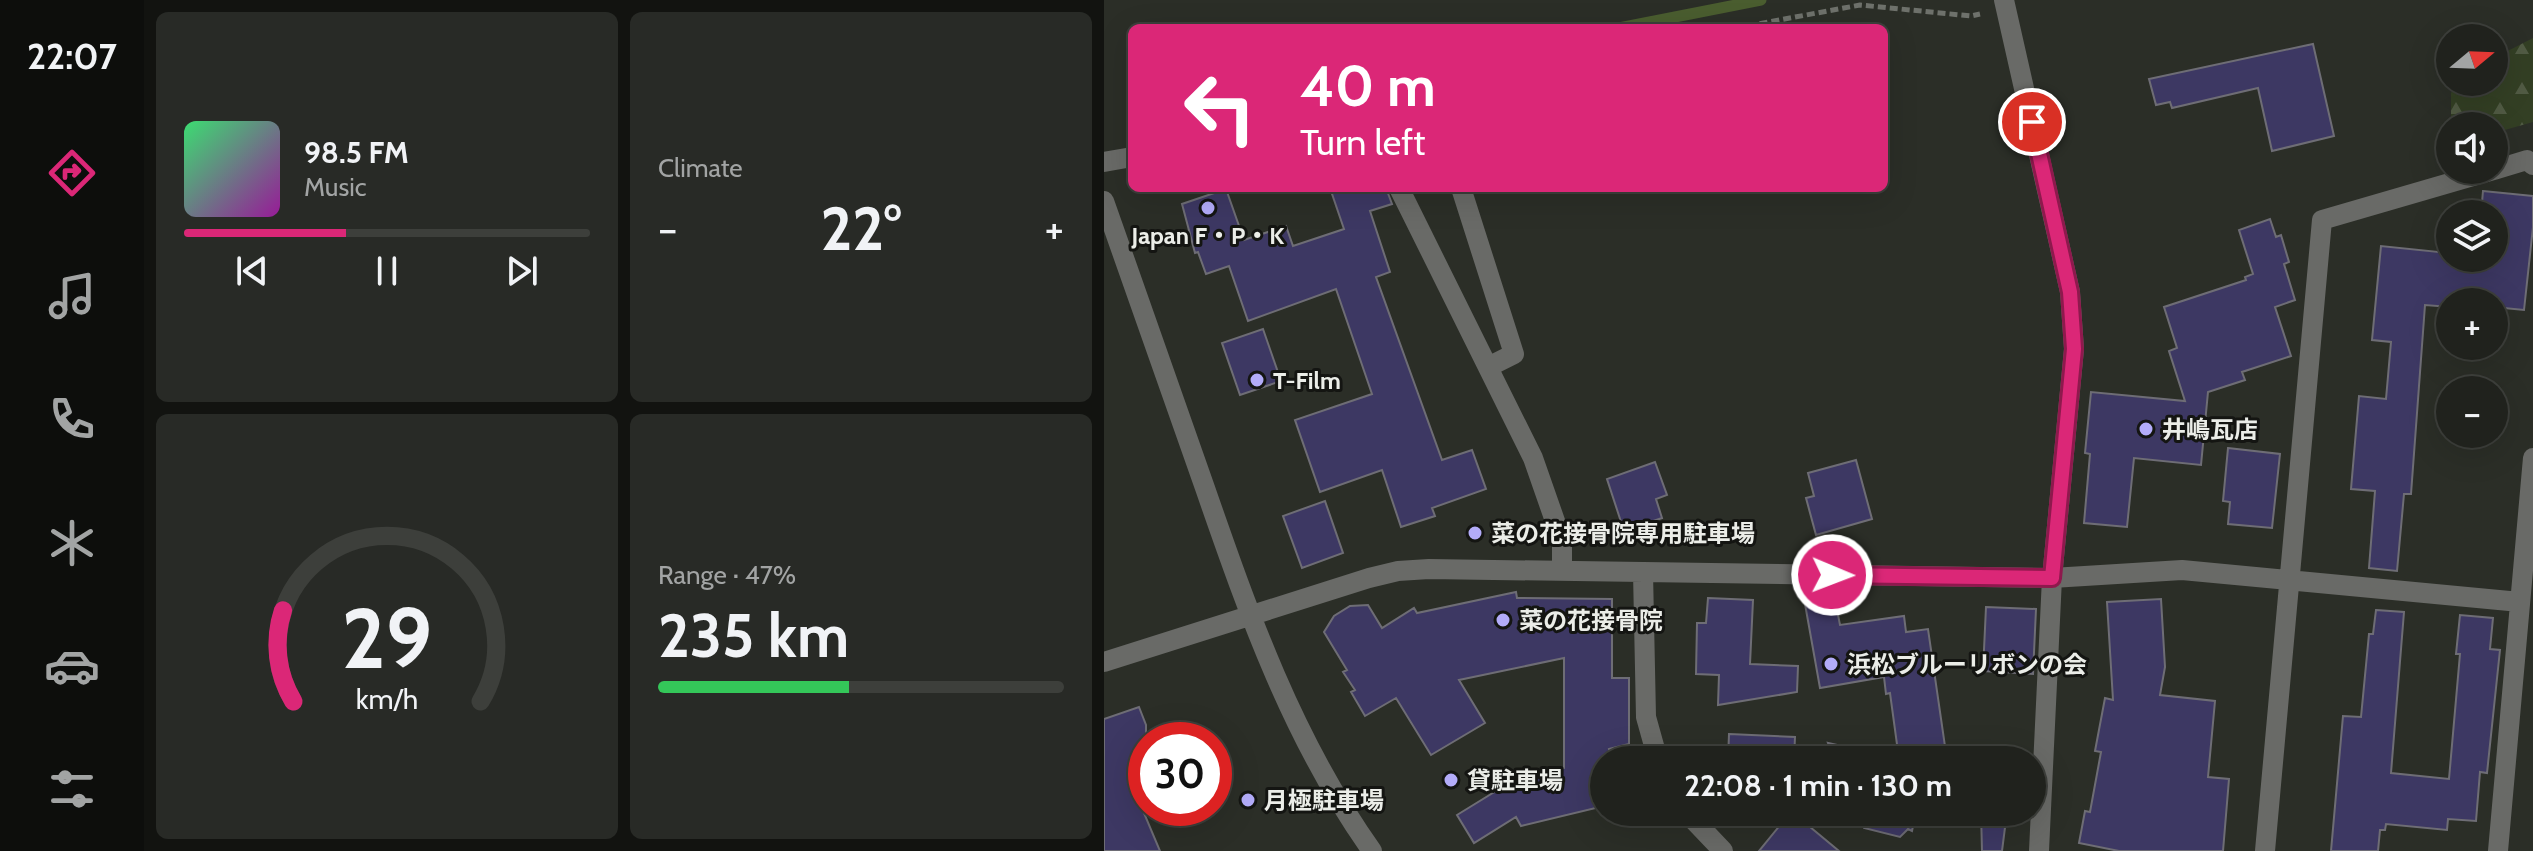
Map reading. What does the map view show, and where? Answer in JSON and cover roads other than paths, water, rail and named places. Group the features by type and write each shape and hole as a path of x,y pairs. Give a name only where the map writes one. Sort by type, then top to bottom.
{"street":[{"path":"2005,4 2064,263 2073,321 2074,349 2052,578 2039,851"},
{"path":"1104,162 1128,158"},
{"path":"2508,166 2527,160 2533,165"},
{"path":"2265,851 2322,220 2446,184"},
{"path":"1401,192 1533,458 1562,541 1562,570"},
{"path":"1462,192 1514,354 1488,367"},
{"path":"1104,201 1249,616 1282,694 1320,769 1372,851"},
{"path":"2498,851 2533,458"},
{"path":"1104,662 1398,571 1429,569 2052,578 2182,570 2520,602"},
{"path":"1643,572 1646,717 1654,746"},
{"path":"1699,826 1723,851"}],"waterway":[{"path":"1639,24 1761,0"}],"place":[{"name":"Japan F・P・K","path":"1208,208"},
{"name":"T-Film","path":"1257,380"},
{"name":"井嶋瓦店","path":"2146,429"},
{"name":"菜の花接骨院専用駐車場","path":"1475,533"},
{"name":"菜の花接骨院","path":"1503,620"},
{"name":"浜松ブルーリボンの会","path":"1831,664"},
{"name":"貸駐車場","path":"1451,780"},
{"name":"月極駐車場","path":"1248,800"}]}
